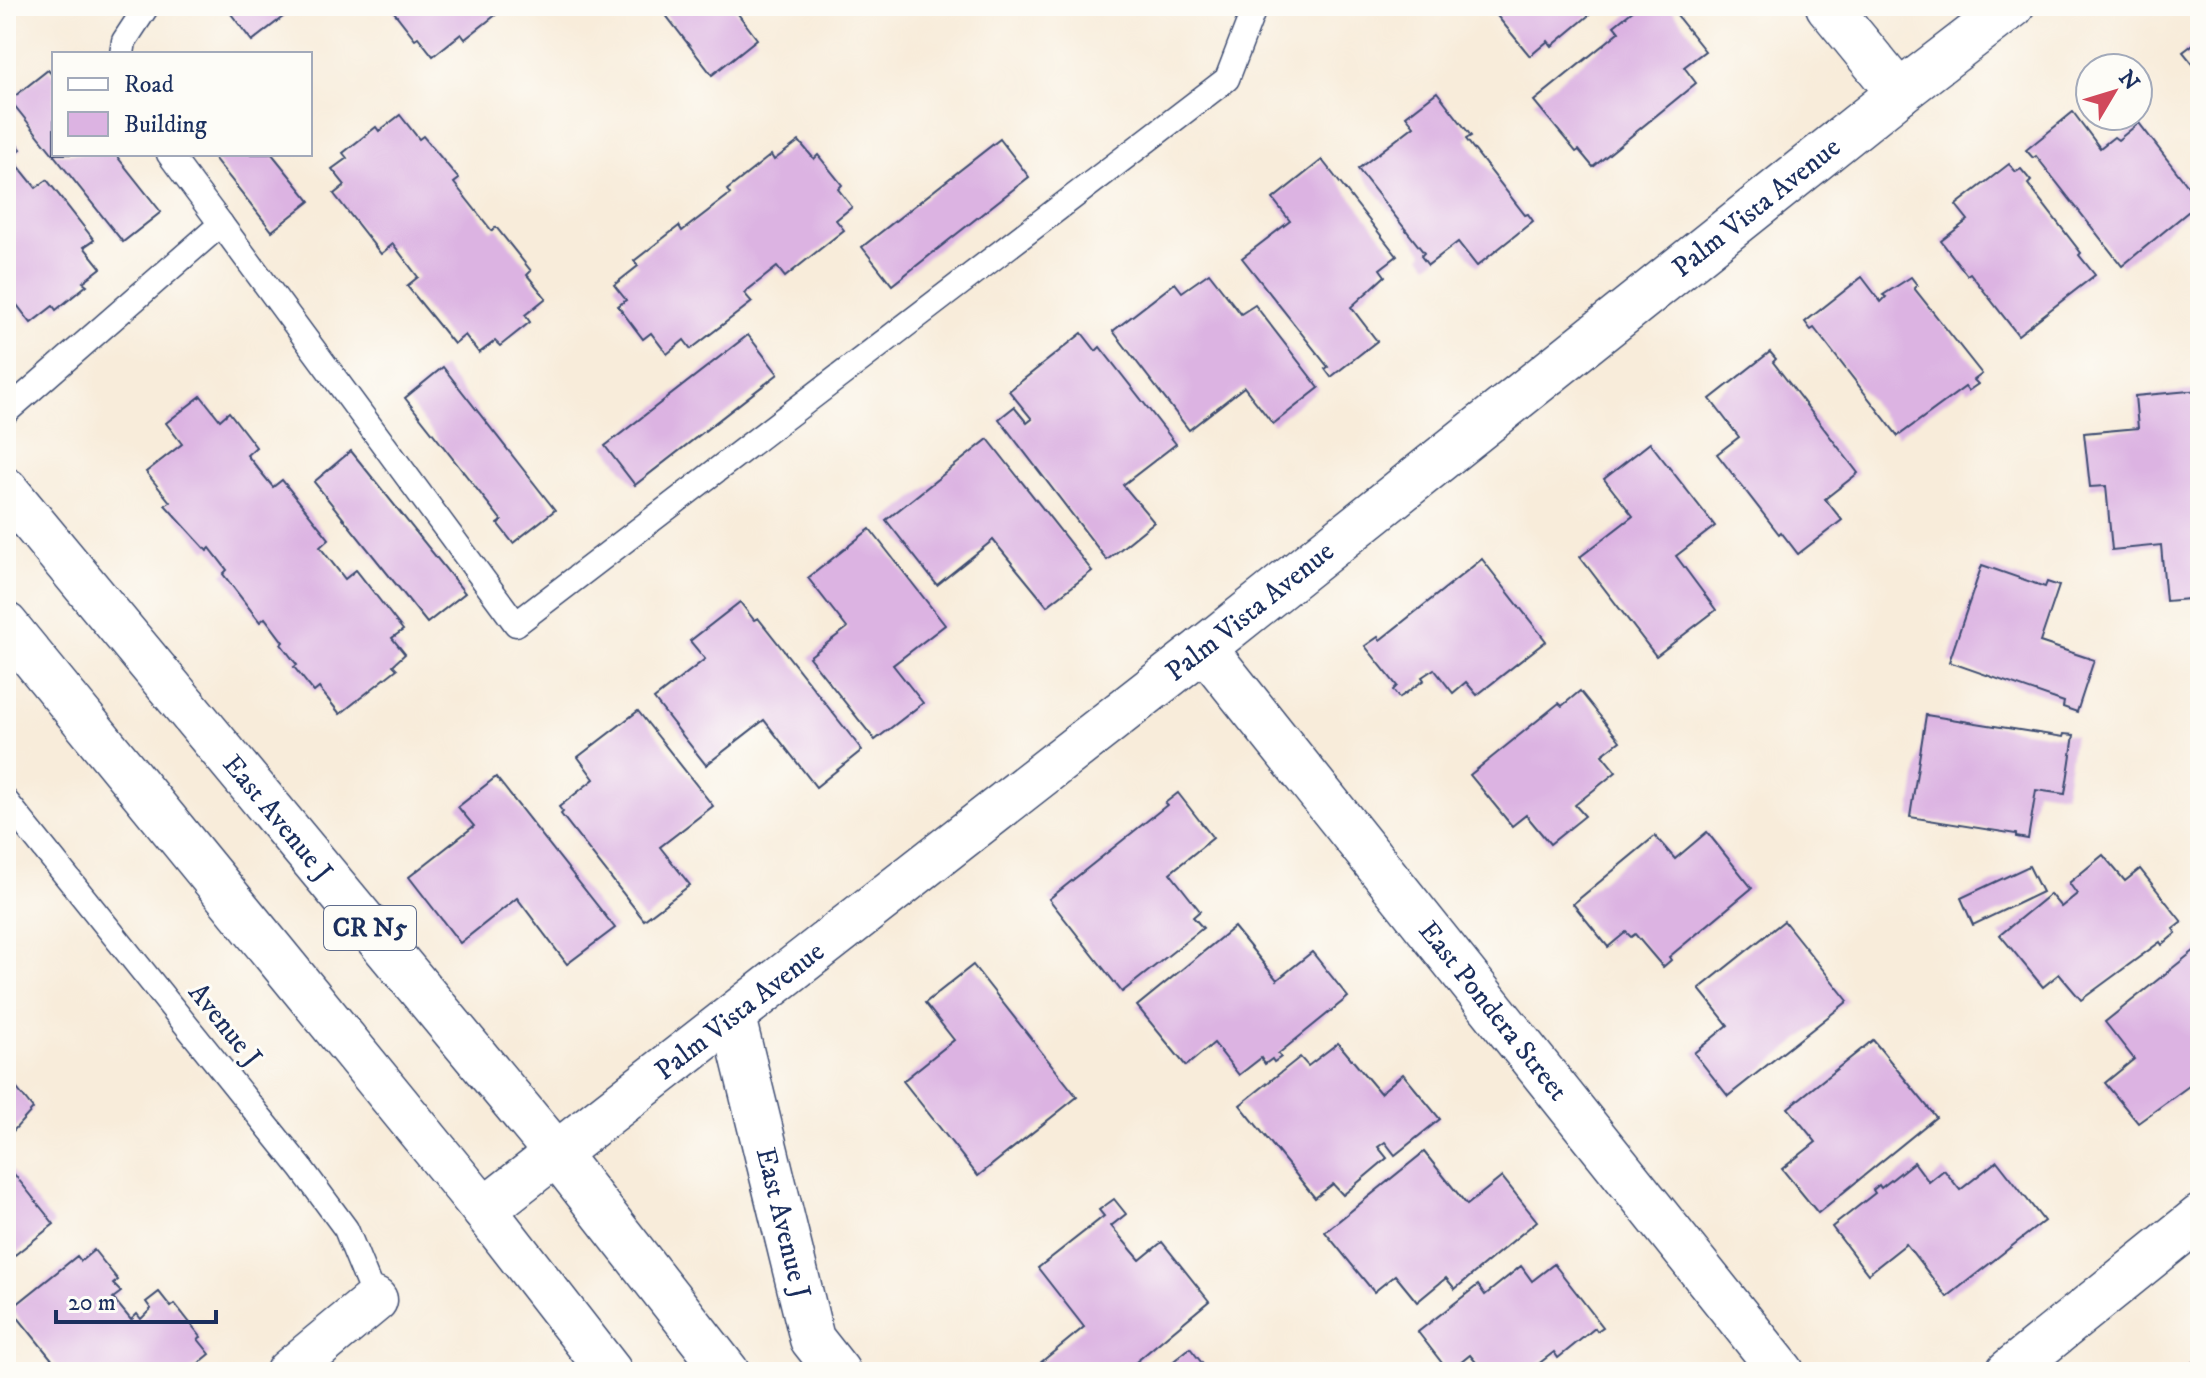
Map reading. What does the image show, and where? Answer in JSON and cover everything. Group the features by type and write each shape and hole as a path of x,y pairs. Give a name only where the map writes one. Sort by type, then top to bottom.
{"street":[{"path":"1828,6 1899,93"},
{"name":"Palm Vista Avenue","path":"484,1210 1204,648 2012,6"},
{"name":"East Avenue J","path":"6,490 556,1153 727,1372"},
{"name":"CR N5","path":"6,625 484,1210 610,1372"},
{"name":"East Pondera Street","path":"1204,648 1782,1372"},
{"name":"East Avenue J","path":"733,1017 812,1339 838,1372"},
{"path":"2008,1372 2200,1217"},
{"path":"288,1372 375,1300"}],"lane":[{"path":"122,52 124,41 147,6"},
{"path":"170,156 516,624 1227,79 1255,6"},
{"path":"6,412 221,224"},
{"name":"Avenue J","path":"6,801 301,1168 346,1229 375,1300"}],"building":[{"path":"225,6 297,6 252,41"},
{"path":"507,6 465,39 461,34 433,56 391,8"},
{"path":"666,6 732,6 757,39 712,75 662,10"},
{"path":"1489,6 1600,6 1552,46 1548,41 1530,56"},
{"path":"1639,6 1669,6 1705,51 1684,67 1696,83 1593,167 1579,150 1576,152 1534,101 1619,32 1614,26"},
{"path":"2200,39 2200,73 2183,52"},
{"path":"48,70 52,75 52,153 10,100"},
{"path":"1437,92 1471,136 1466,139 1533,221 1477,266 1458,242 1428,265 1421,256 1424,253 1358,169 1414,126 1406,116"},
{"path":"2073,112 2074,132 2088,132 2100,148 2114,137 2118,140 2128,132 2146,132 2200,202 2122,266 2036,156 2033,158 2026,150"},
{"path":"400,115 419,139 423,136 459,179 454,183 492,231 496,227 531,271 527,275 546,298 525,315 530,322 500,346 495,341 479,353 465,335 454,344 407,286 418,277 393,244 381,254 334,194 345,185 332,169 347,158 343,153 376,127 379,131"},
{"path":"6,130 21,149 11,157 36,188 47,180 94,240 84,247 101,268 83,282 87,285 56,310 53,306 31,323 10,296 6,299"},
{"path":"1000,139 1029,177 892,285 862,247"},
{"path":"799,141 814,159 818,155 842,185 838,189 852,207 836,220 844,230 785,277 777,267 744,293 752,302 691,349 684,340 667,354 651,333 643,339 618,306 626,300 614,285 638,266 634,261 679,226 682,231 730,194 727,190 771,155 774,160"},
{"path":"55,156 117,156 161,212 123,242"},
{"path":"213,156 274,156 310,201 272,231"},
{"path":"1322,160 1397,256 1380,269 1385,276 1351,307 1377,341 1331,377 1325,369 1328,367 1242,258 1290,221 1273,199"},
{"path":"2009,164 2016,172 2021,169 2031,181 2028,184 2095,275 2018,335 1941,241 1968,220 1956,205"},
{"path":"1209,273 1241,314 1255,305 1319,388 1273,424 1244,387 1189,430 1113,331 1175,283 1182,292"},
{"path":"1862,277 1881,302 1886,297 1883,295 1911,277 1917,285 1914,288 1982,374 1974,380 1978,384 1968,391 1965,387 1898,436 1814,328 1811,330 1805,322"},
{"path":"1082,333 1096,351 1100,347 1176,444 1123,485 1154,522 1107,560 999,419 1014,407 1027,423 1032,419 1009,391"},
{"path":"748,335 778,374 635,485 605,446"},
{"path":"1770,352 1776,359 1773,362 1858,473 1825,499 1842,520 1798,554 1717,454 1739,437 1710,399"},
{"path":"443,367 555,510 513,543 498,524 502,521 405,398"},
{"path":"2200,390 2200,598 2166,601 2161,545 2112,550 2106,486 2090,487 2084,433 2138,428 2135,396"},
{"path":"201,396 220,420 229,412 256,447 247,455 273,487 282,480 329,539 320,547 345,579 356,570 403,630 392,638 405,654 393,665 397,669 340,714 319,688 314,692 294,667 297,665 265,618 260,622 223,574 227,570 210,548 207,551 165,505 170,502 146,472 182,444 166,423"},
{"path":"988,439 1092,571 1047,606 993,540 937,585 886,520"},
{"path":"1650,443 1715,526 1676,556 1716,610 1656,656 1580,557 1633,516 1604,479"},
{"path":"351,451 465,593 427,623 314,482"},
{"path":"870,529 945,625 893,665 923,703 875,740 809,657 847,628 808,578"},
{"path":"1482,559 1546,641 1477,695 1466,682 1453,693 1434,669 1399,698 1393,690 1397,686 1365,646 1378,637 1380,640"},
{"path":"1982,565 2045,587 2047,582 2059,586 2040,642 2094,660 2077,712 2063,707 2064,702 1949,662"},
{"path":"740,602 754,620 758,618 862,750 816,787 764,720 706,765 654,699 705,659 690,641"},
{"path":"1580,691 1620,741 1602,755 1616,772 1575,805 1585,816 1550,844 1526,815 1512,826 1470,775 1559,703 1562,706"},
{"path":"638,711 713,806 660,847 690,885 644,920 561,814 563,812 559,807 594,779 578,757"},
{"path":"1926,715 2063,737 2064,734 2074,735 2065,794 2036,790 2028,839 2016,837 2016,834 1910,817"},
{"path":"496,777 615,928 567,964 517,898 460,943 409,877 474,826 458,807"},
{"path":"1178,793 1213,838 1170,873 1200,911 1193,917 1203,928 1122,992 1049,899"},
{"path":"1707,832 1752,888 1669,957 1671,960 1663,967 1635,934 1631,937 1626,932 1608,947 1573,904 1655,836 1675,859"},
{"path":"2103,855 2125,881 2140,869 2182,922 2173,929 2176,933 2162,945 2160,942 2081,1000 2059,974 2043,987 2000,935 2050,894 2061,907 2077,894 2069,883"},
{"path":"2029,866 2042,892 1973,925 1961,898"},
{"path":"1784,921 1848,1001 1728,1096 1694,1053 1728,1025 1699,989"},
{"path":"1234,927 1277,980 1312,952 1348,997 1278,1054 1281,1057 1265,1064 1261,1058 1239,1075 1214,1043 1186,1066 1137,1006"},
{"path":"2200,946 2200,1078 2138,1123 2105,1083 2134,1059 2105,1022"},
{"path":"973,965 1077,1097 978,1176 903,1081 954,1040 925,1003"},
{"path":"1873,1040 1936,1117 1818,1213 1782,1169 1816,1142 1788,1108"},
{"path":"1338,1043 1380,1093 1403,1074 1440,1119 1395,1155 1385,1142 1378,1147 1387,1158 1343,1195 1333,1184 1315,1198 1240,1105 1300,1057 1308,1066"},
{"path":"6,1075 33,1109 6,1139"},
{"path":"1424,1152 1467,1205 1502,1177 1537,1221 1455,1289 1446,1278 1417,1302 1395,1275 1374,1292 1325,1232"},
{"path":"1997,1161 2044,1221 1947,1297 1906,1244 1868,1274 1832,1227 1875,1193 1873,1190 1879,1185 1881,1188 1914,1162 1929,1182 1944,1170 1960,1190"},
{"path":"6,1164 54,1224 6,1262"},
{"path":"1114,1199 1126,1214 1111,1226 1140,1260 1162,1242 1209,1301 1124,1372 1029,1372 1084,1327 1038,1268 1104,1216 1099,1210"},
{"path":"94,1250 118,1280 113,1284 121,1292 113,1298 131,1320 137,1314 141,1319 151,1309 146,1302 159,1292 171,1307 175,1304 210,1354 188,1372 62,1372 11,1309 77,1256 81,1261"},
{"path":"1554,1264 1603,1327 1597,1331 1595,1328 1558,1358 1554,1352 1528,1372 1484,1372 1470,1355 1449,1372 1418,1332 1478,1285 1485,1295 1521,1266 1532,1281"},
{"path":"1190,1348 1209,1372 1160,1372"},
{"path":"2200,1357 2200,1372 2181,1372"}]}
